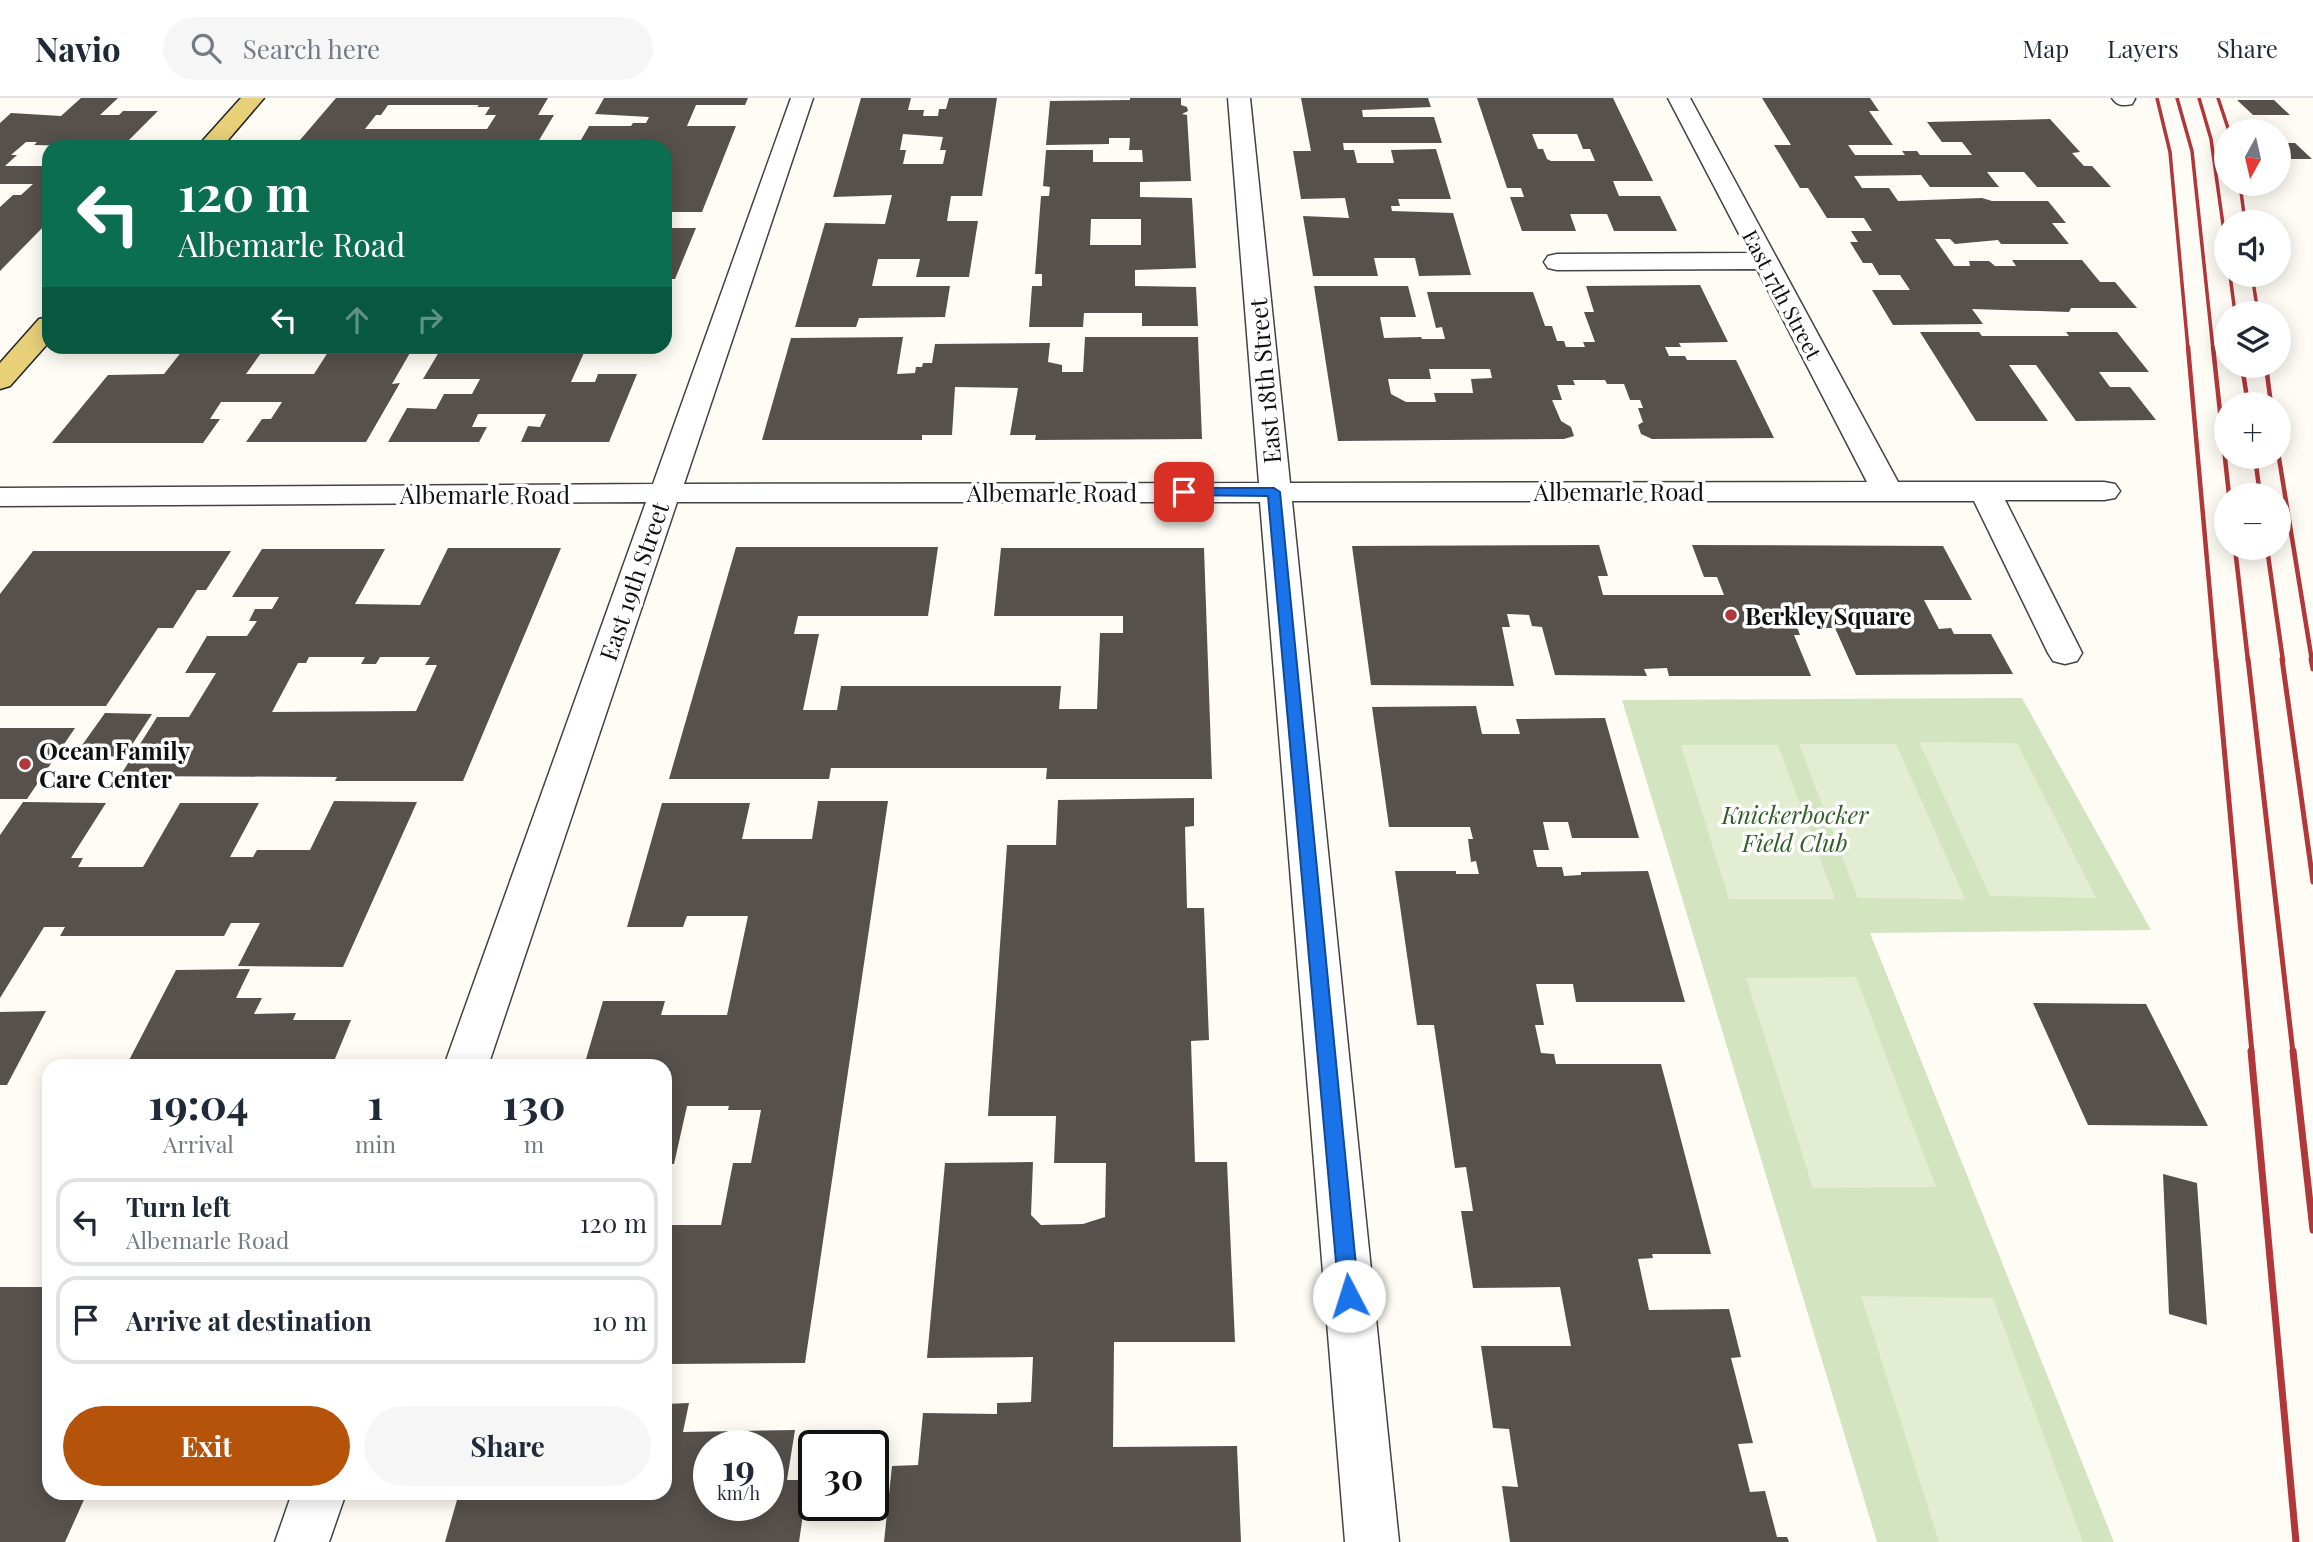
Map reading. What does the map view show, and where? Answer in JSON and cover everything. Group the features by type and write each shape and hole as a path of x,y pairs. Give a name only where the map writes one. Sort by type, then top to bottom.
{"main road":[{"path":"215,140 253,98"},
{"path":"0,380 42,333"}],"street":[{"name":"East 19th Street","path":"468,1059 802,98"},
{"name":"East 18th Street","path":"1239,98 1372,1542"},
{"name":"East 17th Street","path":"1679,98 1887,490"},
{"path":"1557,262 1765,261"},
{"path":"1985,491 2065,653"},
{"name":"Albemarle Road","path":"0,497 663,493 2104,491"},
{"path":"302,1542 317,1500"}],"green space":[{"name":"Knickerbocker Field Club","path":"2022,698 2151,930 1870,933 2114,1542 1877,1542 1622,700"},
{"path":"1919,742 2017,743 2096,898 1990,896"},
{"path":"1799,744 1896,744 1965,899 1858,898"},
{"path":"1681,745 1778,745 1835,899 1729,899"},
{"path":"1856,977 1936,1187 1813,1188 1746,978"},
{"path":"1861,1296 1993,1298 2083,1542 1939,1542"}],"building":[{"path":"81,98 118,98 100,115 119,115 123,111 158,111 129,140 42,140 42,145 34,145 37,142 26,142 11,155 17,155 5,166 42,166 42,228 0,271 0,207 13,195 21,195 33,184 0,184 0,123 11,113 61,116"},
{"path":"336,98 548,98 538,115 554,115 539,140 300,140","holes":["388,105 479,105 477,107 490,107 485,115 496,115 487,129 365,129"]},
{"path":"604,98 748,98 745,105 696,105 687,126 736,126 702,212 672,212 672,140 581,140 589,126 631,126 633,123 646,123 649,117 595,114"},
{"path":"861,98 911,98 908,110 924,110 923,116 938,116 939,109 946,109 949,98 997,98 982,196 951,196 947,221 978,221 969,277 916,277 920,259 878,259 872,286 950,286 945,317 859,318 856,327 795,327 825,223 885,224 892,195 833,197","holes":["903,134 943,137 940,150 946,150 943,164 903,164 906,150 900,150"]},
{"path":"1181,98 1181,105 1187,107 1188,111 1182,114 1187,115 1191,181 1140,182 1140,197 1192,198 1196,268 1135,270 1135,286 1196,287 1198,326 1142,326 1142,313 1084,313 1083,327 1029,327 1032,286 1042,286 1042,274 1035,274 1041,196 1049,196 1050,187 1043,186 1046,150 1093,150 1093,162 1143,162 1142,150 1129,150 1130,138 1109,138 1109,144 1046,145 1050,101","holes":["1091,219 1141,219 1141,245 1090,245"]},
{"path":"1301,98 1428,98 1431,107 1362,110 1363,117 1434,117 1442,143 1343,143 1344,150 1354,150 1357,163 1394,163 1391,150 1436,149 1451,199 1398,199 1400,206 1391,206 1392,211 1453,213 1471,275 1419,276 1415,258 1374,258 1378,276 1313,276 1303,216 1349,218 1345,198 1301,199 1293,151 1311,151"},
{"path":"1477,98 1613,98 1653,181 1613,181 1619,196 1660,196 1677,231 1614,231 1607,214 1570,214 1576,231 1522,231 1510,197 1524,197 1521,188 1507,188","holes":["1532,134 1577,134 1583,149 1590,149 1595,161 1551,161 1547,159 1543,149 1538,149"]},
{"path":"1762,98 1870,98 1879,111 1869,111 1893,145 1848,145 1855,155 1905,155 1902,151 1917,151 1920,155 1972,155 1962,142 1942,142 1927,122 2050,119 2080,152 2072,153 2084,166 2092,166 2111,187 2037,187 2024,172 1987,172 1999,187 1930,187 1921,175 1854,176 1862,188 1889,188 1898,201 1982,198 1992,201 2048,201 2066,223 2052,223 2069,244 2001,244 1998,240 1955,244 1950,239 1935,239 1954,266 1970,266 1969,261 1989,261 1995,266 2016,266 2012,260 2082,260 2100,282 2115,282 2137,308 2071,308 2069,312 1972,309 1983,324 1893,325 1872,290 1910,290 1900,275 1879,275 1872,263 1863,263 1850,242 1858,242 1851,231 1872,231 1864,218 1827,218 1808,188 1800,188 1774,145 1791,145"},
{"path":"2237,100 2274,100 2290,115 2253,115"},
{"path":"2291,143 2295,143 2312,159 2291,159"},
{"path":"672,228 696,228 675,279 672,279"},
{"path":"1700,285 1728,342 1679,343 1681,347 1665,347 1669,356 1685,356 1687,360 1736,360 1774,438 1652,439 1641,434 1638,425 1643,422 1638,408 1643,408 1640,400 1630,400 1624,384 1607,384 1605,380 1573,380 1575,385 1557,385 1562,400 1552,400 1561,421 1571,427 1574,436 1564,439 1338,441 1314,286 1408,286 1416,317 1380,317 1384,338 1445,339 1442,327 1436,328 1427,292 1533,292 1545,326 1552,326 1557,341 1564,341 1566,347 1585,347 1583,342 1595,342 1584,312 1594,312 1586,286","holes":["1429,369 1490,369 1492,378 1471,379 1473,393 1434,393 1436,402 1406,402 1391,394 1388,379 1431,379"]},
{"path":"1920,332 1979,332 1982,336 2069,336 2066,332 2117,332 2149,372 2099,372 2110,387 2130,387 2156,420 2076,421 2036,365 2009,365 2048,421 1976,421"},
{"path":"903,337 897,374 915,373 916,367 922,367 923,363 932,363 935,344 1050,343 1048,362 1062,365 1062,372 1083,372 1085,337 1198,337 1202,439 1035,440 1036,435 1010,435 1018,388 955,387 952,435 922,435 922,440 762,440 791,338"},
{"path":"180,354 260,354 246,374 314,374 327,354 409,354 392,384 400,383 366,442 246,442 262,419 271,419 282,402 221,402 210,419 220,419 203,443 52,443 108,375 164,374"},
{"path":"438,354 583,354 571,382 595,382 598,374 637,374 609,442 521,442 528,426 540,427 546,414 478,414 472,427 487,427 479,442 388,442 407,408 436,409 444,394 472,394 480,379 423,379"},
{"name":"Berkley Square","path":"1599,545 1608,576 1598,576 1603,595 1724,595 1717,577 1704,577 1692,545 1943,546 1972,600 1924,600 1939,629 1951,628 1954,634 1991,634 2013,674 1856,675 1835,628 1825,628 1820,616 1804,616 1807,624 1796,624 1800,635 1794,635 1811,676 1669,676 1667,668 1644,669 1647,676 1555,675 1542,627 1532,626 1529,615 1507,614 1510,627 1502,627 1514,686 1371,685 1352,546"},
{"path":"736,547 938,547 928,616 798,616 794,634 819,634 803,710 837,710 841,686 1061,686 1059,709 1097,709 1100,633 1123,633 1123,616 994,616 1001,548 1204,548 1212,779 1046,779 1047,768 831,768 829,779 669,779"},
{"path":"448,548 561,548 463,781 335,781 337,777 120,776 157,717 189,717 216,673 185,673 207,636 247,636 257,621 249,621 255,609 272,609 279,597 232,597 262,549 385,549 355,604 420,605","holes":["309,657 365,657 361,664 376,664 380,657 430,657 425,665 437,665 416,711 272,712 298,663 306,663"]},
{"path":"33,551 231,551 206,590 197,590 173,628 158,628 106,706 0,706 0,594"},
{"path":"1476,706 1482,734 1520,734 1516,719 1605,718 1639,838 1572,838 1568,822 1543,822 1549,850 1533,850 1537,867 1562,867 1564,876 1581,875 1581,872 1648,871 1685,1002 1576,1002 1573,984 1536,984 1544,1025 1535,1025 1541,1053 1554,1054 1556,1064 1661,1064 1711,1254 1652,1254 1653,1258 1638,1259 1649,1310 1729,1309 1741,1357 1731,1358 1753,1443 1738,1444 1750,1492 1765,1491 1777,1537 1787,1537 1789,1542 1510,1542 1502,1486 1518,1487 1509,1429 1493,1428 1481,1346 1571,1346 1560,1287 1473,1288 1461,1211 1473,1211 1466,1167 1455,1168 1434,1025 1417,1025 1395,871 1456,871 1456,874 1479,874 1476,861 1471,862 1468,839 1473,839 1470,827 1389,827 1372,707"},
{"path":"105,713 152,714 124,757 75,755"},
{"name":"Ocean Family Care Center","path":"0,728 75,728 27,799 0,799"},
{"path":"1194,798 1194,826 1185,827 1187,908 1204,908 1209,1040 1191,1041 1195,1162 1227,1162 1235,1342 1114,1342 1113,1447 1237,1446 1241,1542 884,1542 886,1521 889,1521 892,1466 918,1465 923,1413 997,1414 997,1403 1031,1402 1033,1357 927,1358 945,1163 1033,1162 1031,1215 1041,1225 1083,1224 1105,1217 1106,1163 1054,1163 1056,1116 988,1116 1007,845 1056,845 1058,800"},
{"path":"334,801 417,802 343,967 238,966 260,923 231,923 224,936 60,936 65,927 44,927 0,998 0,835 23,802 106,803 71,858 83,858 78,867 143,867 180,803 259,803 230,857 253,857 257,850 310,850"},
{"path":"818,801 888,801 805,1363 672,1364 672,1225 721,1225 733,1163 751,1163 761,1110 728,1110 729,1106 687,1106 672,1164 672,1059 586,1059 603,1001 665,1001 661,1015 727,1015 748,916 687,916 683,927 627,927 662,803 750,803 742,839 812,839"},
{"path":"250,969 236,998 262,998 254,1014 296,1013 293,1020 351,1020 335,1059 130,1059 176,970"},
{"path":"2033,1003 2146,1004 2208,1126 2088,1125"},
{"path":"46,1011 7,1085 0,1085 0,1012"},
{"path":"2163,1174 2197,1183 2207,1325 2169,1314"},
{"path":"0,1287 42,1287 42,1500 84,1500 65,1542 0,1542"},
{"path":"689,1403 683,1432 693,1432 693,1521 784,1521 784,1430 795,1430 787,1480 798,1480 798,1521 802,1521 799,1542 445,1542 457,1500 672,1500 672,1404"}],"railway":[{"path":"2157,98 2170,152 2188,349"},
{"path":"2177,98 2192,151 2213,349"},
{"path":"2199,98 2211,139 2221,210"},
{"path":"2218,98 2225,119"},
{"path":"2242,196 2243,210"},
{"path":"2232,287 2233,301"},
{"path":"2254,287 2256,301"},
{"path":"2188,347 2216,661"},
{"path":"2213,347 2228,483"},
{"path":"2244,378 2246,392"},
{"path":"2268,378 2269,392"},
{"path":"2257,469 2258,483"},
{"path":"2281,469 2312,661"},
{"path":"2236,560 2248,661"},
{"path":"2269,560 2283,661"},
{"path":"2216,659 2252,1053"},
{"path":"2248,659 2293,1053"},
{"path":"2282,659 2313,882"},
{"path":"2311,659 2313,669"},
{"path":"2251,1051 2296,1542"},
{"path":"2293,1051 2313,1230"}],"place":[{"name":"Berkley Square","path":"1731,615"},
{"name":"Ocean Family Care Center","path":"25,764"}],"route":[{"path":"1184,492 1274,492 1349,1296"}]}
